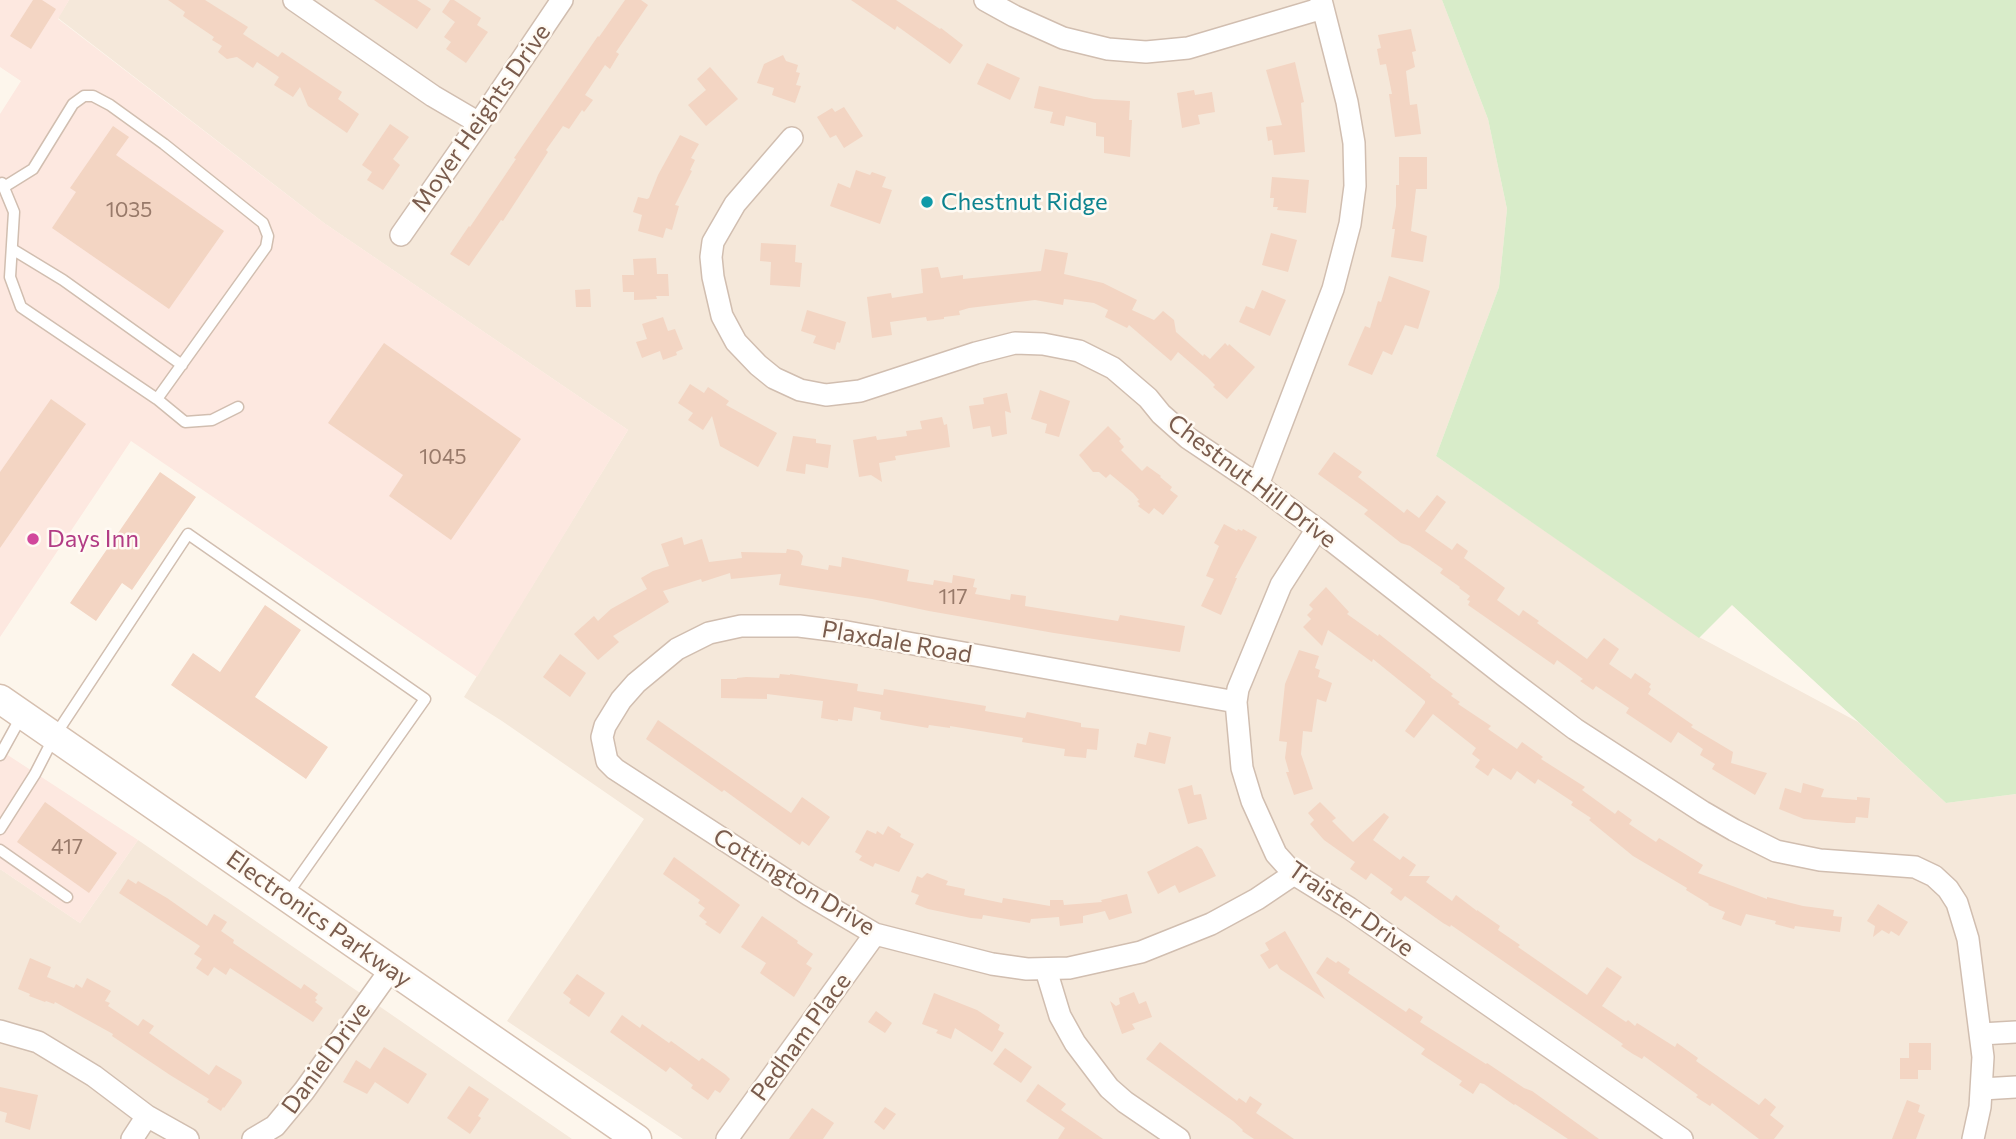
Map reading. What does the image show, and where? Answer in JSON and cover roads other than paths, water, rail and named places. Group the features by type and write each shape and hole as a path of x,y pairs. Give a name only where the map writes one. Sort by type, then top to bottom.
{"main road":[{"name":"Electronics Parkway","path":"11,707 391,968 630,1137"}],"street":[{"path":"294,0 433,96 480,123"},
{"name":"Moyer Heights Drive","path":"401,235 562,0"},
{"path":"985,0 1063,38 1108,49 1146,52 1188,48 1322,4 1347,102 1354,143 1355,186 1350,224 1333,289 1258,485"},
{"name":"Chestnut Hill Drive","path":"792,138 735,204 713,242 711,257 722,316 736,342 775,378 800,390 826,395 860,391 1015,343 1043,344 1079,351 1113,368 1188,438 1317,529 1575,729 1723,824 1776,850 1821,860 1915,867 1934,876 1948,889 1957,903 1968,939 1981,1034"},
{"name":"Traister Drive","path":"1317,529 1281,585 1238,689 1236,702 1242,768 1252,801 1276,854 1294,874 1349,908 1682,1139"},
{"name":"Plaxdale Road","path":"602,737 605,726 621,700 636,683 677,649 709,633 741,626 799,626 847,632 1236,702"},
{"name":"Cottington Drive","path":"602,737 607,761 615,769 874,934 992,964 1046,970 1141,953 1211,924 1258,899 1294,874"},
{"name":"Pedham Place","path":"727,1139 874,934"},
{"name":"Daniel Drive","path":"254,1139 275,1126 304,1091 391,968"},
{"path":"1046,970 1060,1016 1075,1043 1109,1088 1179,1139"},
{"path":"0,1031 38,1042 94,1076 147,1116 188,1139"},
{"path":"1973,1139 1982,1089 1981,1034 2016,1032"},
{"path":"1982,1089 2016,1087"},
{"path":"132,1139 147,1116"}],"lane":[{"path":"157,400 266,247 268,236 263,223 164,144 110,106 93,96 84,96 73,104 33,169 2,184 14,212 10,276 22,307 185,422 212,420 238,407"},
{"path":"12,249 63,280 182,365"},
{"path":"0,829 35,774 54,737 188,534 425,699 286,896"},
{"path":"0,755 11,707"},
{"path":"0,849 67,897"}],"place":[{"name":"Chestnut Ridge","path":"927,202"},
{"name":"Days Inn","path":"33,539"}]}
